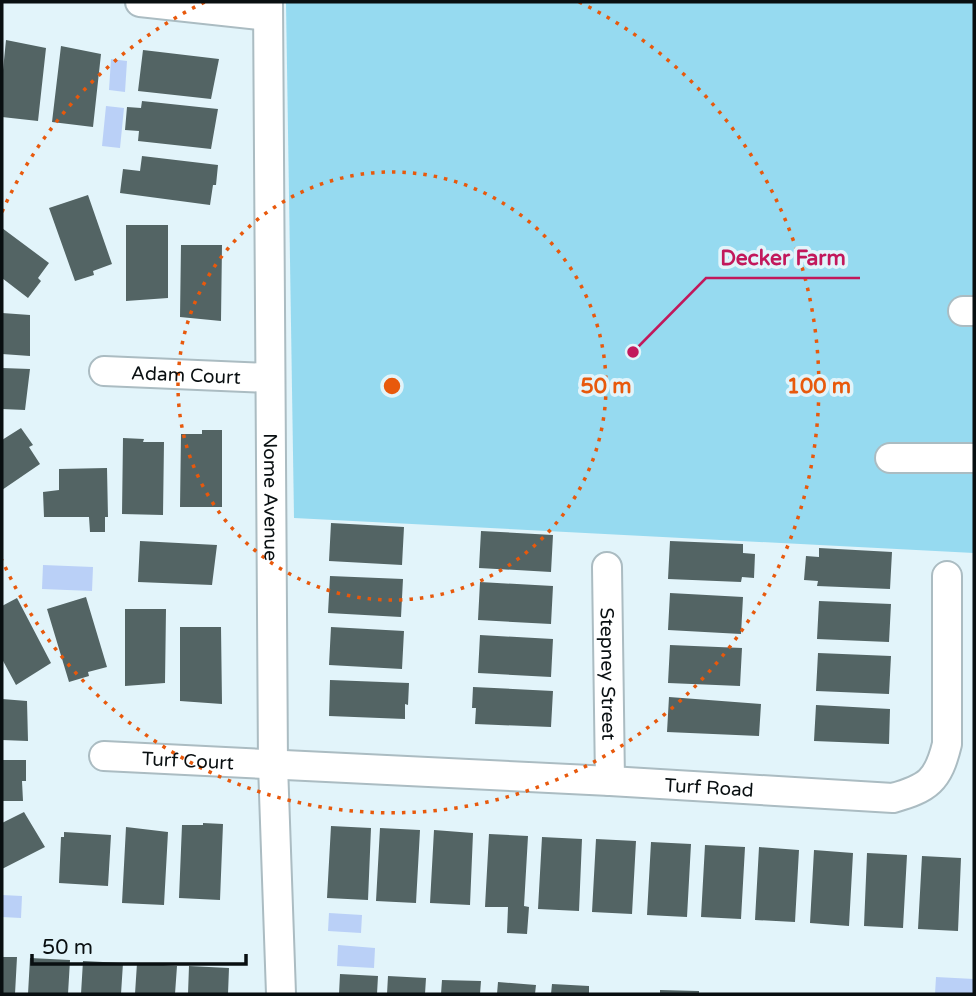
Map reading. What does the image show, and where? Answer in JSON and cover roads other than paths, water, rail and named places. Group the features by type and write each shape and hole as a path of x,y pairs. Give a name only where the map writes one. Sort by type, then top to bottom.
{"street":[{"path":"140,2 268,9"},
{"name":"Nome Avenue","path":"268,9 273,765 281,994"},
{"name":"Adam Court","path":"104,371 270,378"},
{"path":"890,458 974,458"},
{"name":"Stepney Street","path":"607,567 610,781"},
{"name":"Turf Road","path":"273,765 892,798 914,792 931,783 942,765 947,744 947,576"},
{"name":"Turf Court","path":"104,756 273,765"}],"place":[{"name":"Decker Farm","path":"633,352"}]}
